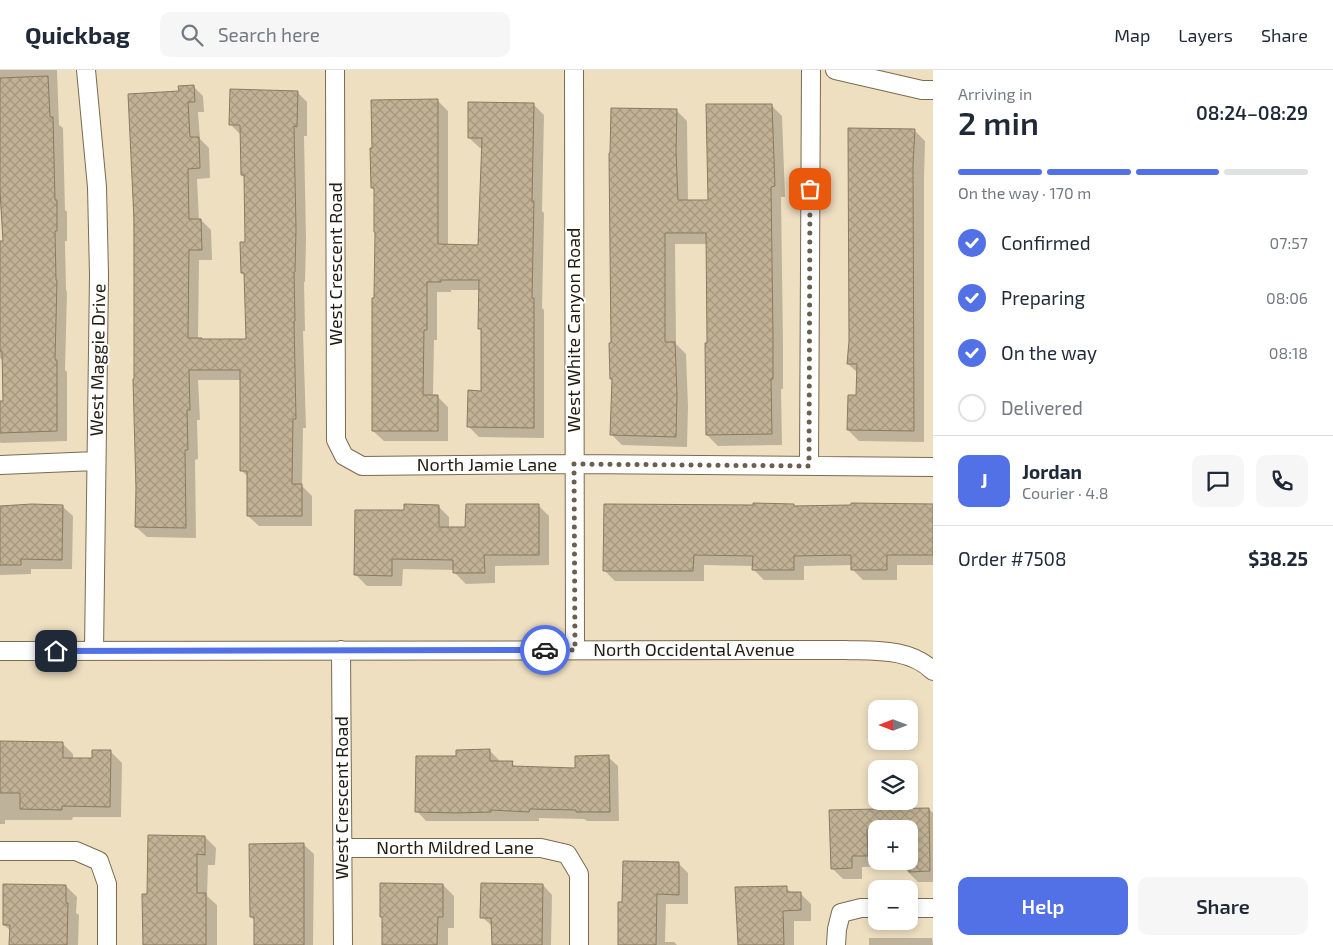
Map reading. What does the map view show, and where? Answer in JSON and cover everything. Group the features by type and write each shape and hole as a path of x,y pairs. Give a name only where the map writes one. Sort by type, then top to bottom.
{"street":[{"name":"West Maggie Drive","path":"86,70 97,187 99,275 94,651"},
{"name":"West Crescent Road","path":"335,70 336,440 344,456"},
{"name":"West White Canyon Road","path":"574,70 575,650"},
{"path":"809,466 811,70"},
{"path":"834,70 902,86 933,90"},
{"name":"North Jamie Lane","path":"344,456 362,466 574,464 933,467"},
{"path":"0,465 96,461"},
{"name":"West Crescent Road","path":"341,650 343,945"},
{"name":"North Occidental Avenue","path":"0,651 892,651 914,658 932,670"},
{"name":"North Mildred Lane","path":"342,848 541,848 567,854 579,874 579,945"},
{"path":"0,850 76,850 99,861 107,884 107,945"},
{"path":"836,945 841,913 868,908"},
{"path":"918,908 933,908"}],"building":[{"path":"48,76 50,117 53,117 55,200 57,200 57,231 55,231 57,280 55,360 57,360 57,431 0,433 0,401 3,401 2,351 0,351 0,241 3,241 0,191 0,78"},
{"path":"194,85 195,102 188,102 190,137 199,137 200,168 188,169 189,219 201,219 202,250 189,250 188,338 202,339 246,339 244,273 241,273 240,242 245,242 244,175 241,175 240,125 229,125 230,89 298,91 297,127 294,126 296,419 293,419 292,484 302,484 302,516 247,516 247,471 240,471 240,370 189,370 188,450 185,450 186,528 135,527 136,489 133,379 134,220 128,94 179,91 178,86"},
{"path":"438,99 438,244 478,245 482,138 468,138 468,102 534,103 532,298 534,298 534,428 467,427 468,390 481,391 481,329 478,329 479,280 441,280 441,282 427,282 427,330 424,330 423,395 438,395 438,431 372,431 372,298 374,298 375,232 374,188 371,188 371,100"},
{"path":"706,104 772,104 775,186 771,187 772,434 706,435 706,233 665,233 665,342 675,342 676,437 610,435 612,379 610,379 609,343 611,343 609,153 611,108 677,109 678,200 708,200"},
{"path":"848,128 915,129 913,165 914,431 847,430 848,395 856,395 857,364 847,364 849,341"},
{"path":"753,503 794,504 794,506 851,505 851,503 933,504 933,555 887,555 887,570 851,570 851,555 794,556 794,570 752,570 753,556 694,555 693,571 603,571 604,504 753,505"},
{"path":"404,504 439,505 439,527 465,527 466,504 539,504 539,555 484,555 485,573 453,573 453,560 392,559 392,576 354,575 355,510 404,510"},
{"path":"63,505 62,560 21,559 21,565 0,565 0,506"},
{"path":"0,741 63,742 63,758 92,758 92,750 111,750 110,807 62,806 62,810 20,809 20,793 0,793"},
{"path":"490,749 490,761 513,761 512,766 575,768 575,756 609,755 610,812 530,809 529,812 491,810 491,812 457,813 415,812 416,756 456,756 456,750"},
{"path":"918,808 929,808 930,871 909,872 909,870 918,870 918,820 868,820 868,856 852,856 852,868 831,869 829,810 918,810"},
{"path":"148,835 205,836 205,855 197,854 197,893 206,893 206,945 143,945 142,894 147,894"},
{"path":"304,843 304,945 254,945 254,917 250,917 249,844"},
{"path":"623,861 679,862 679,895 657,894 656,945 618,945 618,902 622,902"},
{"path":"380,883 443,884 443,917 438,917 437,945 382,945"},
{"path":"481,883 543,884 542,945 492,945 491,918 480,918"},
{"path":"3,884 66,885 66,903 68,903 67,945 9,945 10,925 3,925"},
{"path":"787,886 787,892 801,892 801,910 783,911 784,945 738,945 735,887"}],"way so far":[{"path":"545,650 575,650 574,464 809,466 810,189"}],"route":[{"path":"56,651 545,650"}]}
